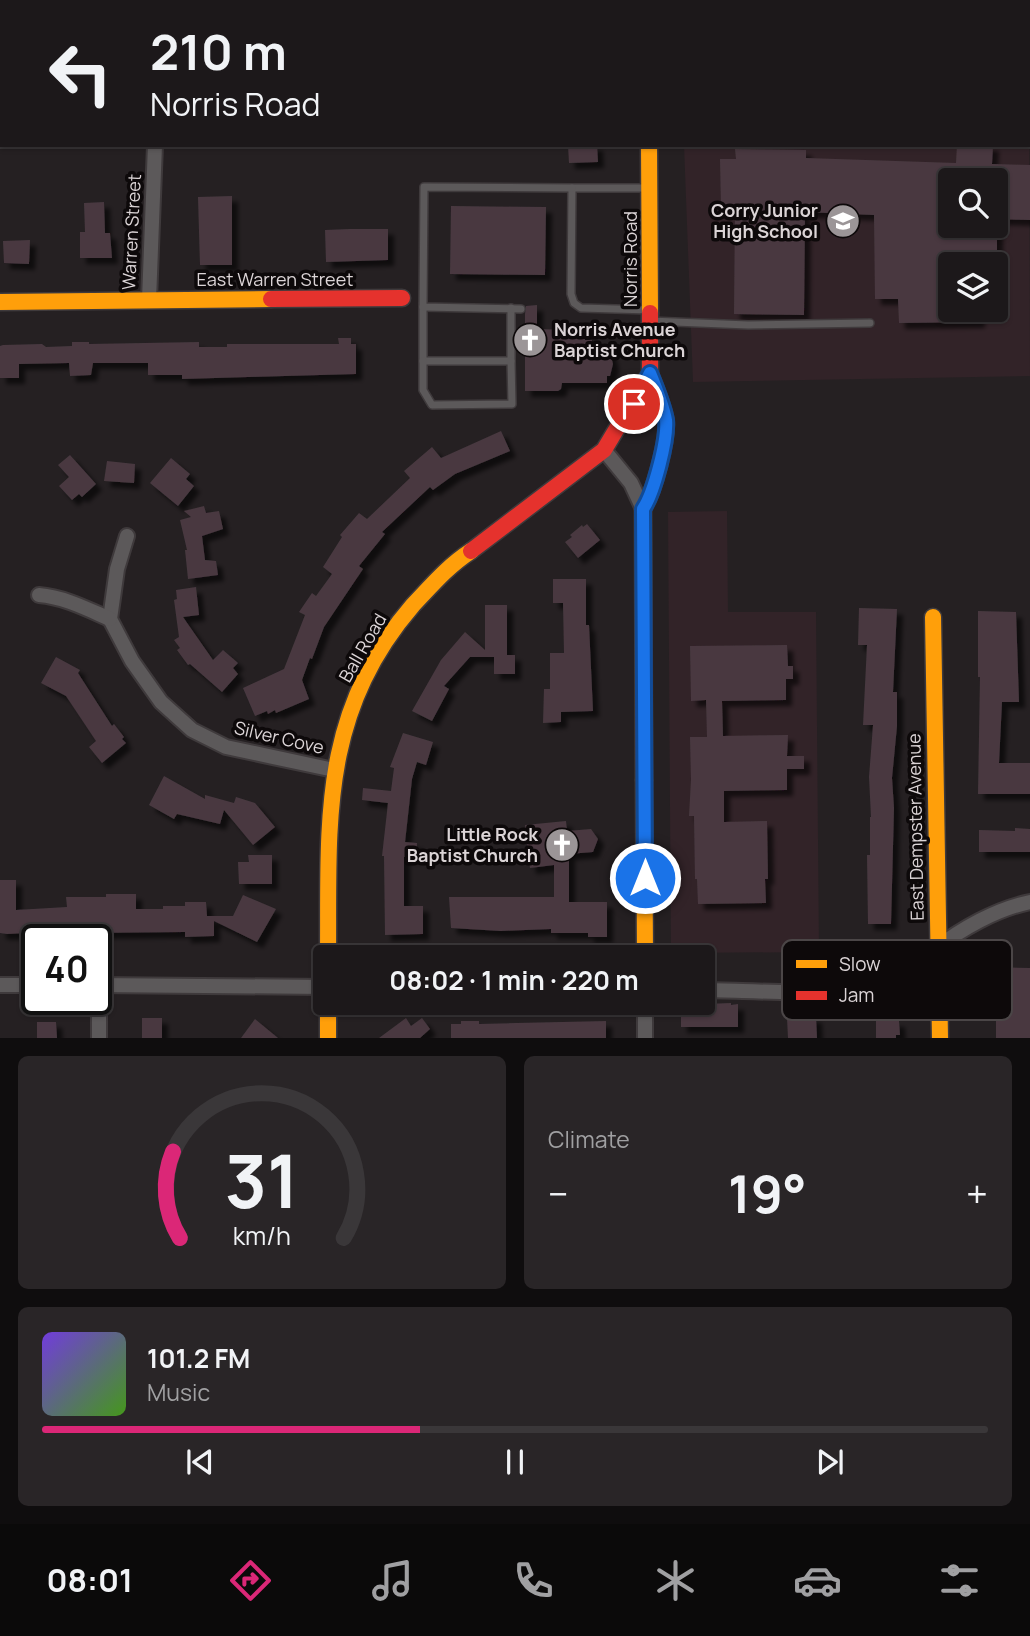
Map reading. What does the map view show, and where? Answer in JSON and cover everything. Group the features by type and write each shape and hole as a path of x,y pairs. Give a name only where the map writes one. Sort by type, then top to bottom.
{"street":[{"name":"Warren Street","path":"0,302 149,300 155,147"},
{"name":"Norris Road","path":"643,509 653,492 666,424 664,409 650,373 649,147"},
{"name":"East Warren Street","path":"149,300 402,298"},
{"path":"604,450 650,373"},
{"name":"Norris Road","path":"604,450 631,483 643,509 645,945"},
{"name":"Ball Road","path":"328,945 329,825 334,770 349,713 367,671 391,631 447,567 498,532 604,450"},
{"path":"39,595 76,604 110,619 117,569 127,536"},
{"name":"East Dempster Avenue","path":"933,617 937,940"},
{"name":"Silver Cove","path":"110,619 132,661 161,702 192,730 226,747 334,770"},
{"path":"950,940 984,919 1014,905 1030,902"},
{"path":"0,985 21,985"},
{"path":"112,985 313,987"},
{"path":"715,990 782,990"},
{"path":"99,1015 99,1038"},
{"path":"328,1015 328,1038"},
{"path":"645,1015 645,1038"},
{"name":"East Dempster Avenue","path":"939,1020 940,1038"}],"lane":[{"path":"511,308 512,404 432,405 423,390 424,187 650,188"},
{"path":"572,188 571,294 574,303 581,308 748,324 870,323"},
{"path":"423,307 521,309"},
{"path":"423,361 511,361"}],"shaded area":[{"path":"684,147 1029,147 1030,376 693,382"},
{"path":"727,511 728,612 816,612 819,940 782,940 782,952 715,953 715,945 671,945 668,512"}],"building":[{"path":"568,147 597,147 598,162 569,163"},
{"path":"957,147 993,147 992,164 1030,165 1030,220 1008,219 1008,168 938,168 938,238 997,238 997,252 938,252 938,322 979,322 899,323 898,299 875,299 874,215 805,212 804,315 734,314 735,208 721,208 720,159 736,159 735,149 806,150 806,158 956,163"},
{"path":"232,196 232,265 200,265 198,197"},
{"path":"104,202 105,233 110,233 112,258 80,258 80,232 85,232 84,203"},
{"path":"451,206 546,207 545,275 450,274"},
{"path":"388,229 388,260 326,262 325,230"},
{"path":"30,240 29,264 4,263 3,241"},
{"path":"537,305 537,328 528,329 585,330 585,340 592,340 592,346 608,346 613,364 610,376 607,376 607,383 562,383 558,391 525,391 526,306"},
{"path":"338,338 351,338 351,344 356,344 356,374 182,379 182,375 148,375 148,363 93,363 91,375 70,376 69,363 19,364 19,378 0,378 0,346 3,345 42,344 46,347 72,346 72,342 199,342 199,347 227,347 227,344 339,344"},
{"path":"501,431 510,451 455,474 433,490 430,487 382,532 385,534 359,566 363,569 324,627 312,659 310,658 302,680 309,699 276,713 275,710 268,714 267,711 255,716 243,688 284,669 305,615 299,612 312,593 316,596 332,574 323,567 342,537 340,535 359,513 367,519 410,478 404,471 432,447 441,458"},
{"path":"70,455 96,484 82,497 79,494 72,500 59,486 69,477 58,465"},
{"path":"171,458 190,474 186,479 194,486 178,506 150,483"},
{"path":"107,461 135,464 134,483 104,481"},
{"path":"204,506 206,513 219,511 223,529 202,536 205,560 216,561 218,575 188,579 187,550 180,520 191,517 184,511"},
{"path":"587,524 600,540 578,558 565,542 582,525 583,527"},
{"path":"553,579 586,579 586,625 589,625 593,711 561,712 561,722 543,723 544,689 550,689 550,653 564,653 563,603 553,603"},
{"path":"196,587 199,615 183,617 213,660 223,650 238,663 233,668 238,674 222,692 188,665 177,650 180,648 174,640 179,637 174,600 177,599 176,590"},
{"path":"485,605 507,605 507,655 515,655 515,674 494,674 494,657 470,657 444,686 449,689 432,721 412,711 441,660 465,632 485,650"},
{"path":"859,608 897,609 893,692 897,692 897,726 892,778 894,808 891,924 868,924 867,855 870,855 869,777 873,725 863,725 867,645 858,645"},
{"path":"978,611 1016,612 1019,702 1002,702 999,763 1030,763 1030,794 978,794"},
{"path":"787,645 788,666 793,666 793,679 786,679 786,700 722,701 723,736 788,735 787,756 804,756 804,769 787,769 787,790 724,791 724,822 767,821 766,903 698,904 694,816 689,816 690,737 707,737 706,700 691,701 690,646"},
{"path":"56,657 80,670 78,673 112,726 114,724 124,737 122,739 126,743 102,763 89,747 96,741 66,696 41,683"},
{"path":"403,733 433,742 426,765 417,762 412,779 405,842 417,843 416,858 404,857 404,906 423,906 423,934 385,935 382,856 388,803 362,800 363,788 391,791 394,768 390,767"},
{"path":"164,776 205,799 205,795 234,803 236,797 255,803 275,827 253,845 224,810 220,824 177,814 174,819 149,805"},
{"path":"566,821 567,831 591,829 598,839 593,852 569,854 569,902 607,902 607,937 588,937 588,933 551,933 551,929 501,931 451,928 449,897 554,897 554,865 530,868 525,825"},
{"path":"1015,828 1030,829 1030,852 979,852 979,830 1015,831"},
{"path":"248,855 272,855 272,884 239,884 238,862 249,862"},
{"path":"0,880 16,880 16,910 67,907 66,897 106,897 106,894 136,894 136,909 163,909 163,906 185,906 185,902 206,902 207,916 233,916 243,895 276,909 257,942 214,921 214,936 185,937 185,932 112,933 112,924 21,924 21,933 0,933"},
{"path":"1012,968 1030,968 1030,1038 996,1038 996,1020 1012,1020"},
{"path":"715,1004 738,1004 738,1027 681,1027 681,1015 715,1015"},
{"path":"142,1018 162,1018 162,1038 142,1038"},
{"path":"406,1018 411,1026 422,1018 430,1029 420,1038 379,1038"},
{"path":"255,1019 278,1038 241,1038"},
{"path":"787,1020 816,1020 817,1038 788,1038"},
{"path":"461,1021 479,1021 479,1024 606,1021 606,1038 451,1038 451,1024 461,1024"},
{"path":"876,1021 899,1021 900,1035 896,1035 896,1038 876,1038"},
{"path":"37,1022 56,1022 57,1038 37,1038"}],"traffic: slow":[{"path":"649,147 650,313"},
{"path":"0,302 271,299"},
{"path":"328,945 328,861 336,772 345,729 360,687 382,646 413,605 448,569 471,551"},
{"path":"933,617 938,940"},
{"path":"644,780 645,945"},
{"path":"328,1015 328,1038"},
{"path":"940,1020 940,1038"}],"traffic: jam":[{"path":"271,299 402,298"},
{"path":"471,551 604,450 650,373 650,313"},
{"path":"643,509 644,780"}],"place":[{"name":"Corry Junior High School","path":"843,221"},
{"name":"Norris Avenue Baptist Church","path":"530,340"},
{"name":"Little Rock Baptist Church","path":"562,845"}],"route":[{"path":"634,404 650,373 664,409 666,424 653,492 643,509 645,878"}]}
